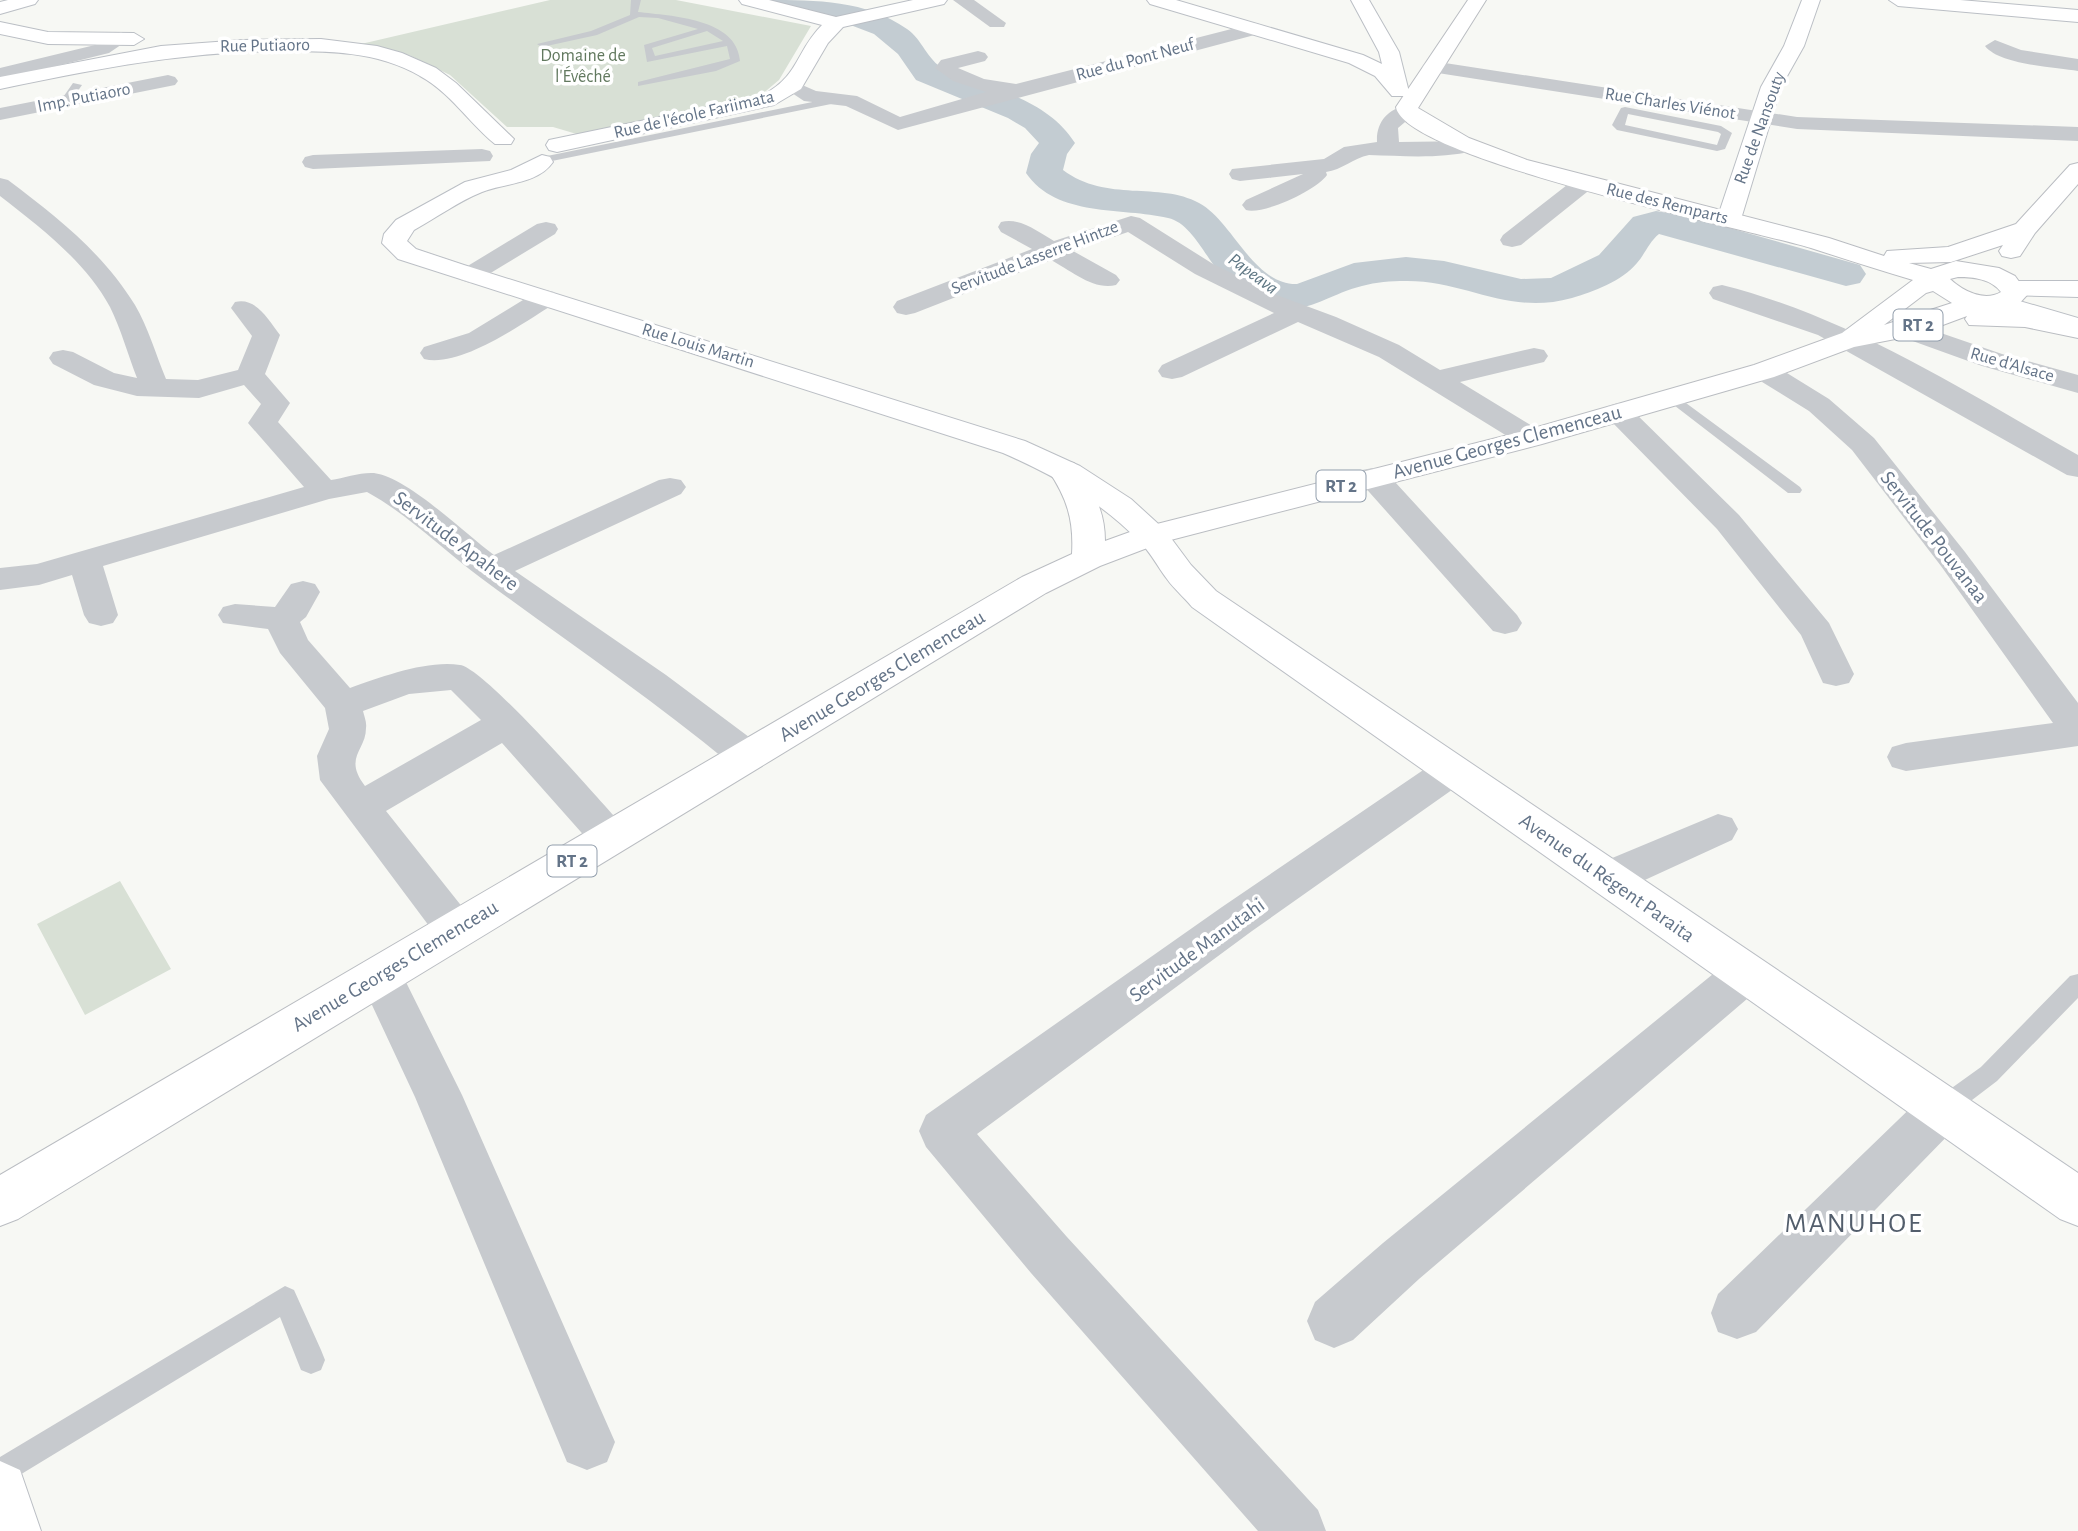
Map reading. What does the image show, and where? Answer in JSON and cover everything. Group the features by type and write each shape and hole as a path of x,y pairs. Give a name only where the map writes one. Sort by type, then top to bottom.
{"main road":[{"path":"0,8 29,0"},
{"path":"748,0 841,21 938,0"},
{"name":"Rue des Remparts","path":"1156,0 1372,65 1390,79 1405,103 1465,146 1584,183 1784,234 1938,281"},
{"path":"1360,0 1389,52 1405,103"},
{"path":"1405,103 1477,0"},
{"name":"Rue de Nansouty","path":"1729,219 1771,87 1794,46 1811,0"},
{"path":"1898,0 2078,16"},
{"name":"Rue de l'école Fariimata","path":"549,155 776,98 793,87 827,32 841,21"},
{"path":"0,28 10,33 48,37 160,40 165,44 164,51"},
{"name":"Rue Putiaoro","path":"0,83 164,51 319,44 344,46 396,58 443,81 482,123 503,139"},
{"path":"473,187 480,182 485,149 503,139 531,136 549,139 549,155 512,167 484,159"},
{"name":"Rue Louis Martin","path":"549,155 519,175 473,187 405,225 394,239 397,247 407,254 470,275 1003,443 1063,470 1121,505 1152,535"},
{"path":"2002,293 2006,260 2025,229 2078,170"},
{"path":"1784,234 1915,257 1951,254 2025,229"},
{"path":"1846,253 1870,268 1881,280 1886,292 1856,334"},
{"name":"RT 2","path":"1856,334 1917,287 1938,281 1940,274 1956,269 2002,293"},
{"path":"2002,293 2078,289"},
{"path":"2002,293 2078,311"},
{"path":"2002,293 2078,329"},
{"name":"RT 2","path":"1856,334 1906,329 2002,293"},
{"path":"1906,329 2007,318 2078,329"},
{"name":"Avenue Georges Clemenceau","path":"0,1202 1034,585 1088,559 1152,535 1531,438 1764,371 1856,334"},
{"path":"1063,470 1084,499 1090,526 1088,559"},
{"name":"Avenue du Régent Paraita","path":"1152,535 1179,572 1204,599 2078,1202"},
{"path":"0,1490 12,1531"}],"street":[{"path":"962,0 997,23"},
{"name":"Rue du Pont Neuf","path":"793,87 811,97 850,100 898,124 1000,94 1255,29"},
{"path":"0,74 93,51 121,38"},
{"path":"1995,46 2016,55 2078,65"},
{"name":"Rue du Pont Neuf","path":"978,57 948,64 945,68 953,75 996,88 1000,94"},
{"name":"Rue Charles Viénot","path":"1432,67 1629,105 1761,119 1810,124 2078,134"},
{"name":"Imp. Putiaoro","path":"0,114 168,81"},
{"path":"1388,148 1387,128 1405,103"},
{"path":"1254,205 1308,182 1329,165 1352,152 1388,148 1431,150 1465,146"},
{"path":"313,162 484,159"},
{"path":"1240,174 1329,165"},
{"path":"1512,240 1584,183"},
{"path":"0,185 58,229 93,265 123,307 155,387"},
{"name":"Servitude Lasserre Hintze","path":"906,307 1131,223 1214,275 1295,313 1370,342 1531,438"},
{"path":"1010,227 1107,281"},
{"path":"470,275 546,229"},
{"path":"1722,293 1828,329 1856,334 1949,394 2078,468"},
{"path":"434,353 479,339 545,298"},
{"path":"244,308 266,335 250,375"},
{"path":"1172,371 1295,313"},
{"name":"Rue d'Alsace","path":"1906,329 1980,356 2078,384"},
{"path":"1433,380 1534,356"},
{"path":"63,358 104,379 137,387 199,389 250,375"},
{"name":"Servitude Pouvanaa","path":"1764,371 1819,405 1863,444 1953,559 2078,731"},
{"path":"250,375 276,403 263,423 324,491"},
{"path":"1618,412 1728,522 1817,631 1836,674"},
{"path":"1373,477 1505,622"},
{"name":"Servitude Apahere","path":"4,581 85,561 324,491 364,482 384,488 491,569 690,708 747,756"},
{"path":"491,569 670,487"},
{"path":"85,561 101,615"},
{"path":"235,615 292,606 292,645 343,704 348,729 336,756 339,780 456,930"},
{"path":"343,704 405,682 459,677 506,723 610,838"},
{"path":"360,807 506,723"},
{"path":"1906,757 2078,731"},
{"name":"Servitude Manutahi","path":"1297,1531 1049,1255 943,1130 1237,919 1452,771"},
{"path":"1608,878 1718,830"},
{"path":"1335,1321 1401,1261 1745,974"},
{"path":"380,975 438,1095 587,1442"},
{"path":"1737,1313 1943,1108"}],"lane":[{"path":"636,0 633,13 637,15"},
{"path":"542,44 594,33 637,15 658,15 707,27 727,38 736,53 735,61 716,68 642,84"},
{"path":"707,27 698,33 662,39 647,47 651,60 718,46 728,42 727,38"},
{"path":"64,103 77,85"},
{"path":"549,155 573,156 837,100"},
{"path":"1629,105 1727,133 1721,146 1717,148 1621,128 1617,125 1629,105"},
{"path":"1671,397 1794,490"},
{"path":"1943,1108 1989,1074 2078,983"},
{"path":"0,1473 285,1299 311,1360"}],"green space":[{"name":"Domaine de l'Évêché","path":"550,0 676,0 811,26 779,80 760,96 679,117 580,135 553,127 507,127 450,75 409,55 361,44"},
{"path":"120,881 171,969 85,1015 37,924"}],"waterway":[{"name":"Papeava","path":"783,0 851,15 885,28 909,47 927,73 1000,102 1038,121 1057,143 1049,154 1044,173 1058,184 1091,197 1180,208 1202,224 1241,271 1259,285 1278,294 1298,296 1354,275 1406,269 1425,270 1521,292 1558,289 1574,284 1614,263 1643,228 1656,223 1673,224 1846,274"}],"district":[{"name":"MANUHOE","path":"1854,1224"}]}
